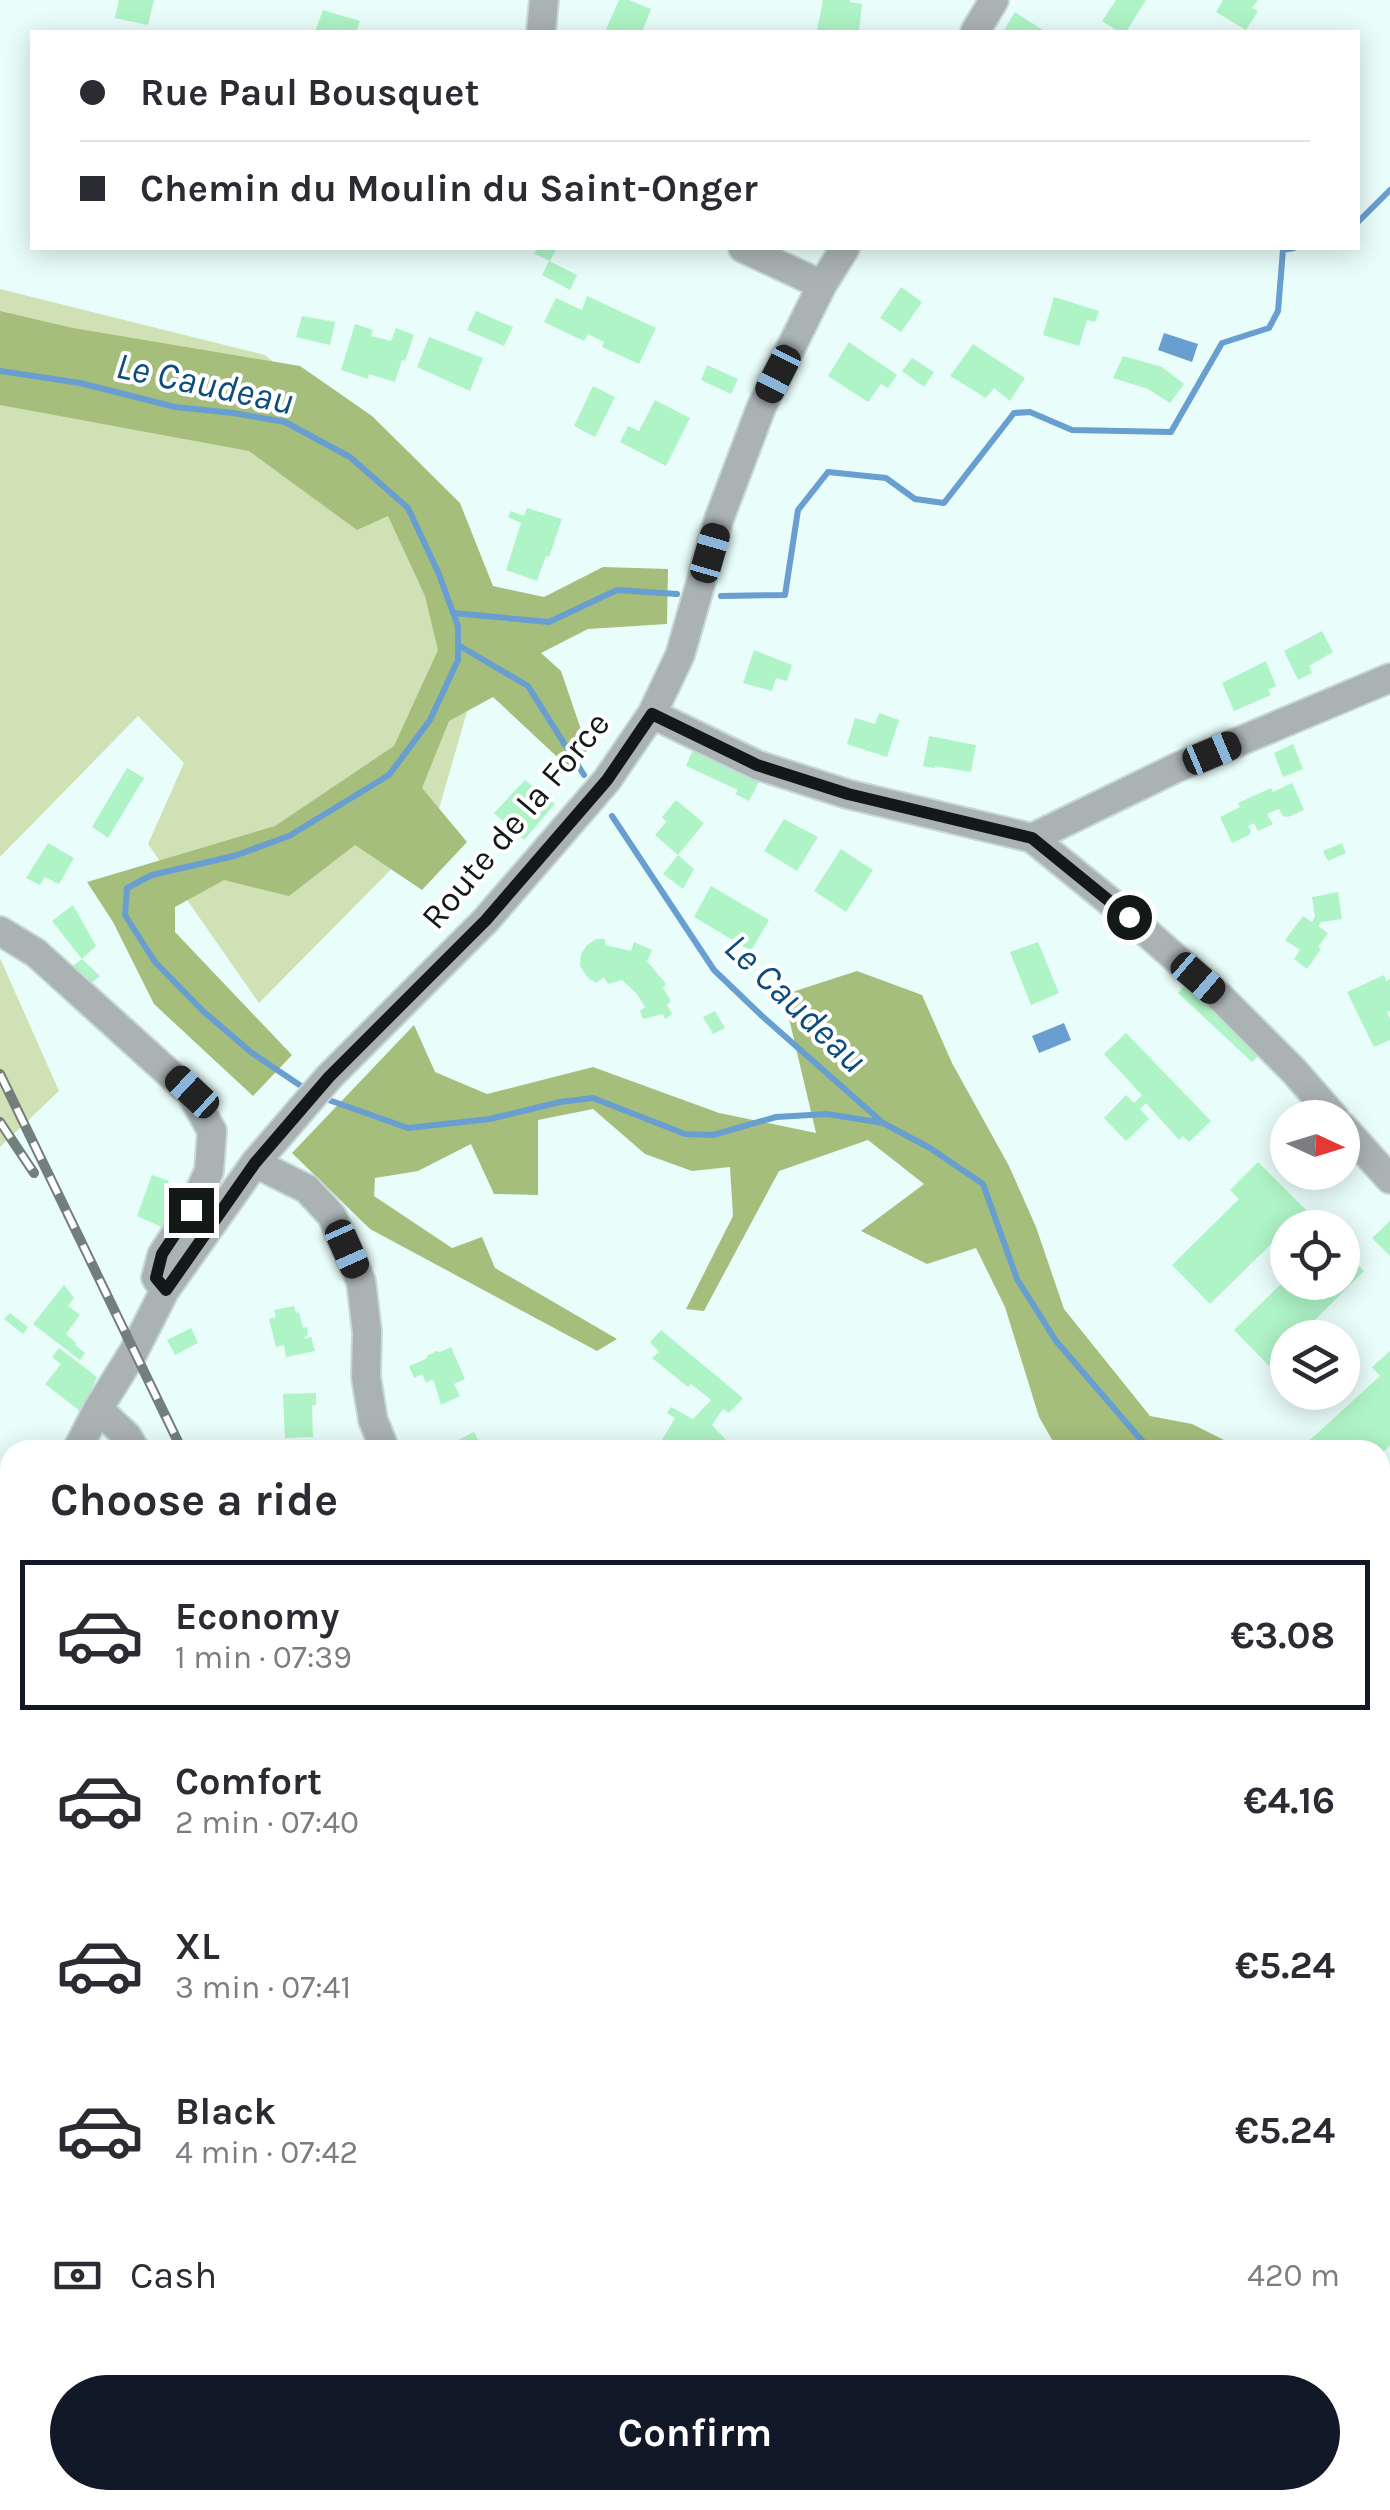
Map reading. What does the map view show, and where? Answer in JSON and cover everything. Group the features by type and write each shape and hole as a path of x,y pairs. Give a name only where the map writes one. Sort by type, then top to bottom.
{"street":[{"path":"540,30 544,0"},
{"path":"976,30 994,0"},
{"path":"748,250 822,284"},
{"name":"Route de la Force","path":"82,1440 166,1290 255,1163 329,1077 486,920 607,780 652,714 680,654 719,520 760,408 822,284 844,250"},
{"path":"1032,838 1176,768 1390,678"},
{"path":"652,714 757,765 848,794 1032,838 1221,998 1319,1100"},
{"path":"0,930 36,953 192,1092 212,1131 209,1171 191,1210 162,1254 156,1278 166,1290"},
{"path":"1360,1146 1390,1180"},
{"path":"255,1163 307,1189 332,1216 361,1281 367,1332 366,1377 372,1420 380,1440"},
{"path":"98,1408 129,1440"}],"green space":[{"path":"0,289 265,355 411,478 497,608 434,826 259,1003 148,844 184,763 138,716 0,857"},
{"path":"0,311 73,328 300,366 372,416 460,503 493,586 544,597 603,567 668,569 667,624 588,629 541,653 561,671 588,750 568,767 493,697 449,721 422,788 467,842 422,890 355,845 289,896 224,880 175,907 175,932 292,1055 253,1096 154,1004 113,922 87,882 275,826 394,746 438,650 425,596 388,516 357,530 249,451 0,405"},
{"path":"0,958 59,1091 0,1147"},
{"path":"857,971 922,995 952,1063 1009,1166 1036,1227 1064,1309 1150,1416 1192,1424 1224,1440 1052,1440 1039,1417 1005,1307 976,1248 927,1264 861,1231 924,1184 868,1140 779,1171 704,1311 686,1309 733,1216 730,1167 692,1171 645,1154 593,1109 538,1120 538,1195 494,1194 471,1144 418,1171 375,1178 374,1196 452,1248 482,1237 495,1268 617,1339 597,1351 370,1229 292,1153 414,1025 435,1072 487,1094 593,1067 719,1113 816,1133 787,1010 789,993"}],"water":[{"path":"1164,333 1198,344 1192,362 1158,350"},
{"path":"1064,1023 1071,1040 1039,1053 1032,1036"}],"building":[{"path":"119,0 154,0 148,25 115,18"},
{"path":"619,0 651,9 643,30 606,30"},
{"path":"823,0 862,4 859,30 817,30"},
{"path":"1116,0 1146,0 1127,30 1116,30 1102,21"},
{"path":"1223,0 1258,0 1252,8 1258,11 1246,30 1216,12"},
{"path":"323,10 360,21 357,30 316,30"},
{"path":"1015,12 1043,30 1004,30"},
{"path":"536,250 556,250 550,261 534,254"},
{"path":"549,261 577,275 570,290 542,275"},
{"path":"901,287 922,302 901,332 880,318"},
{"path":"587,296 656,328 639,364 602,347 604,342 588,334 584,341 544,322 556,298 582,310"},
{"path":"1054,297 1099,311 1095,322 1087,320 1079,346 1043,335"},
{"path":"476,311 513,327 504,346 467,330"},
{"path":"302,316 335,322 330,345 296,337"},
{"path":"355,324 373,330 371,336 391,341 396,328 414,335 395,382 341,370"},
{"path":"429,337 483,358 470,391 417,367"},
{"path":"849,342 897,375 888,388 881,384 868,402 828,376"},
{"path":"973,344 1025,378 1010,401 994,388 986,398 950,376"},
{"path":"1123,356 1162,367 1184,384 1170,403 1148,389 1113,378"},
{"path":"912,358 934,372 924,387 902,371"},
{"path":"707,365 738,379 731,394 701,380"},
{"path":"593,386 615,397 595,437 574,426"},
{"path":"655,400 690,418 666,466 620,442 628,426 639,431"},
{"path":"527,508 562,519 537,581 506,570 521,523 508,517 511,511 524,516"},
{"path":"1322,631 1333,652 1309,666 1312,673 1298,680 1284,651"},
{"path":"754,650 792,665 787,681 776,678 772,691 743,683"},
{"path":"1266,661 1276,686 1268,690 1271,695 1234,711 1222,683"},
{"path":"879,713 899,720 887,757 847,744 855,718 875,724"},
{"path":"929,736 976,745 971,772 923,766"},
{"path":"1293,744 1303,769 1283,777 1274,753"},
{"path":"694,747 762,776 749,801 735,794 738,790 686,766"},
{"path":"127,768 144,778 108,838 92,827"},
{"path":"525,780 555,804 524,840 494,813"},
{"path":"1292,783 1304,810 1288,817 1279,809 1267,814 1273,824 1258,831 1254,823 1248,826 1249,835 1232,843 1220,817 1240,807 1238,803"},
{"path":"676,800 704,823 678,855 655,835 666,822 662,817"},
{"path":"784,819 818,837 797,871 764,851"},
{"path":"48,843 74,858 59,884 45,877 40,885 26,878"},
{"path":"1342,843 1346,853 1328,861 1323,851"},
{"path":"841,849 873,870 846,912 814,891"},
{"path":"678,855 694,869 683,889 663,874"},
{"path":"711,886 769,920 751,951 694,917"},
{"path":"1338,892 1342,919 1318,926 1328,933 1307,969 1294,959 1300,950 1285,940 1303,916 1312,922 1312,897"},
{"path":"73,905 96,946 82,959 52,921"},
{"path":"596,939 631,951 634,942 652,950 647,961 666,984 663,988 671,1001 667,1005 672,1014 665,1019 663,1014 643,1019 640,1011 645,1007 622,980 608,984 604,977 596,983 588,978 580,966 581,954"},
{"path":"1038,942 1059,993 1031,1005 1010,952"},
{"path":"82,959 100,976 89,985 69,969"},
{"path":"1384,975 1386,981 1390,979 1390,1040 1374,1047 1347,992"},
{"path":"1190,979 1264,1050 1252,1062 1178,993"},
{"path":"715,1011 725,1028 713,1034 703,1017"},
{"path":"1126,1033 1211,1121 1189,1142 1183,1136 1179,1140 1146,1103 1140,1109 1149,1119 1126,1141 1104,1118 1126,1095 1134,1103 1142,1095 1104,1054"},
{"path":"1258,1162 1270,1174 1270,1190 1286,1190 1306,1210 1270,1210 1270,1245 1210,1304 1172,1265 1239,1199 1230,1190"},
{"path":"152,1175 178,1189 164,1228 137,1216"},
{"path":"1390,1221 1390,1256 1372,1238"},
{"path":"64,1285 74,1298 68,1306 80,1315 66,1334 85,1353 80,1360 33,1324"},
{"path":"1270,1295 1270,1300 1335,1300 1315,1320 1270,1320 1269,1366 1234,1330"},
{"path":"294,1306 303,1328 307,1327 305,1339 311,1337 315,1351 286,1357 284,1345 276,1347 269,1319 276,1317 274,1310"},
{"path":"10,1313 28,1327 23,1334 4,1319"},
{"path":"191,1328 198,1343 175,1355 167,1340"},
{"path":"661,1330 743,1398 729,1413 723,1409 712,1425 726,1440 662,1440 675,1418 667,1413 671,1407 693,1419 711,1400 652,1358 659,1352 650,1342"},
{"path":"451,1347 465,1379 454,1384 460,1396 441,1405 434,1381 426,1383 422,1374 414,1378 409,1366"},
{"path":"59,1348 97,1377 81,1412 45,1384 61,1364 52,1357"},
{"path":"1390,1351 1390,1440 1310,1440 1343,1410 1360,1410 1360,1394 1380,1376 1372,1367"},
{"path":"316,1393 316,1405 312,1405 313,1437 285,1438 283,1394"},
{"path":"474,1432 478,1440 458,1440"}],"waterway":[{"path":"1360,220 1390,190"},
{"path":"721,596 785,595 798,510 828,472 886,478 915,499 944,503 1014,413 1030,412 1072,430 1171,432 1222,343 1269,328 1278,311 1283,250"},
{"name":"Le Caudeau","path":"0,371 80,383 175,407 285,422 350,457 408,508 438,572 458,626 458,660 430,720 389,775 289,836 234,856 152,875 127,888 125,915 155,962 252,1053 307,1090"},
{"path":"453,613 549,622 617,590 677,594"},
{"name":"Le Caudeau","path":"458,645 528,686 584,775"},
{"name":"Le Caudeau","path":"612,816 714,970 882,1122"},
{"name":"Le Caudeau","path":"323,1098 408,1128 490,1119 593,1098 685,1134 713,1135 776,1117 827,1114 883,1123 930,1148 983,1184 1017,1279 1056,1341 1141,1440"}],"railway":[{"path":"0,1074 177,1440"},
{"path":"0,1122 34,1173"}],"route":[{"path":"191,1210 162,1254 156,1278 166,1290 255,1163 329,1077 486,920 607,780 652,714 757,765 848,794 1032,838 1129,917"}]}
